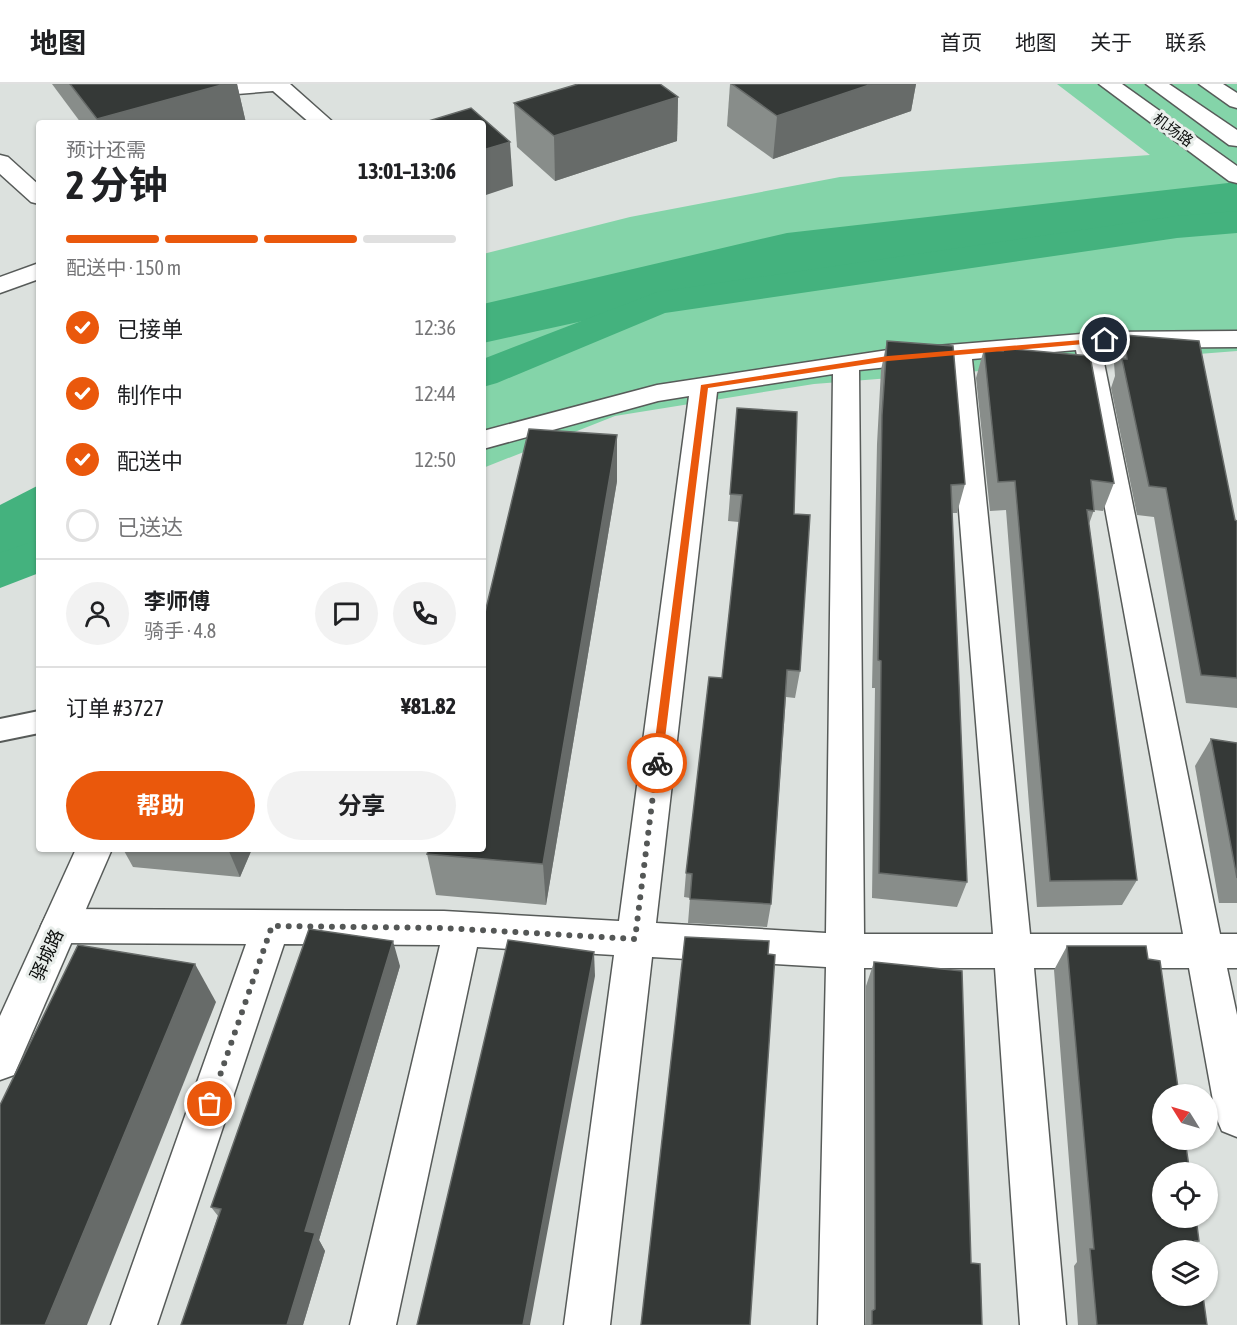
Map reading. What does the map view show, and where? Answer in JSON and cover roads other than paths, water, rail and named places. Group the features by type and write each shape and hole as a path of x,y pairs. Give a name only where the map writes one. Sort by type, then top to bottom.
{"street":[{"path":"189,84 198,91 278,84 320,120"},
{"name":"机场路","path":"1109,84 1237,176"},
{"name":"机场路","path":"1156,84 1237,140"},
{"path":"1209,84 1237,102"},
{"path":"0,162 36,194"},
{"path":"0,286 36,271"},
{"path":"486,439 657,393 888,358 1087,342 1237,339"},
{"path":"1087,342 1222,951 1237,1117"},
{"path":"959,352 1013,951 1043,1325"},
{"path":"842,1325 846,365"},
{"path":"586,1325 704,386"},
{"name":"驿城路","path":"0,1061 93,852"},
{"path":"60,926 462,929 845,951 1222,951"},
{"path":"134,1325 272,926"},
{"path":"373,1325 462,929"}],"lane":[{"path":"0,730 36,723"}],"waterway":[{"path":"486,373 657,303 1177,227 1237,222"},
{"path":"0,571 36,556"}]}
